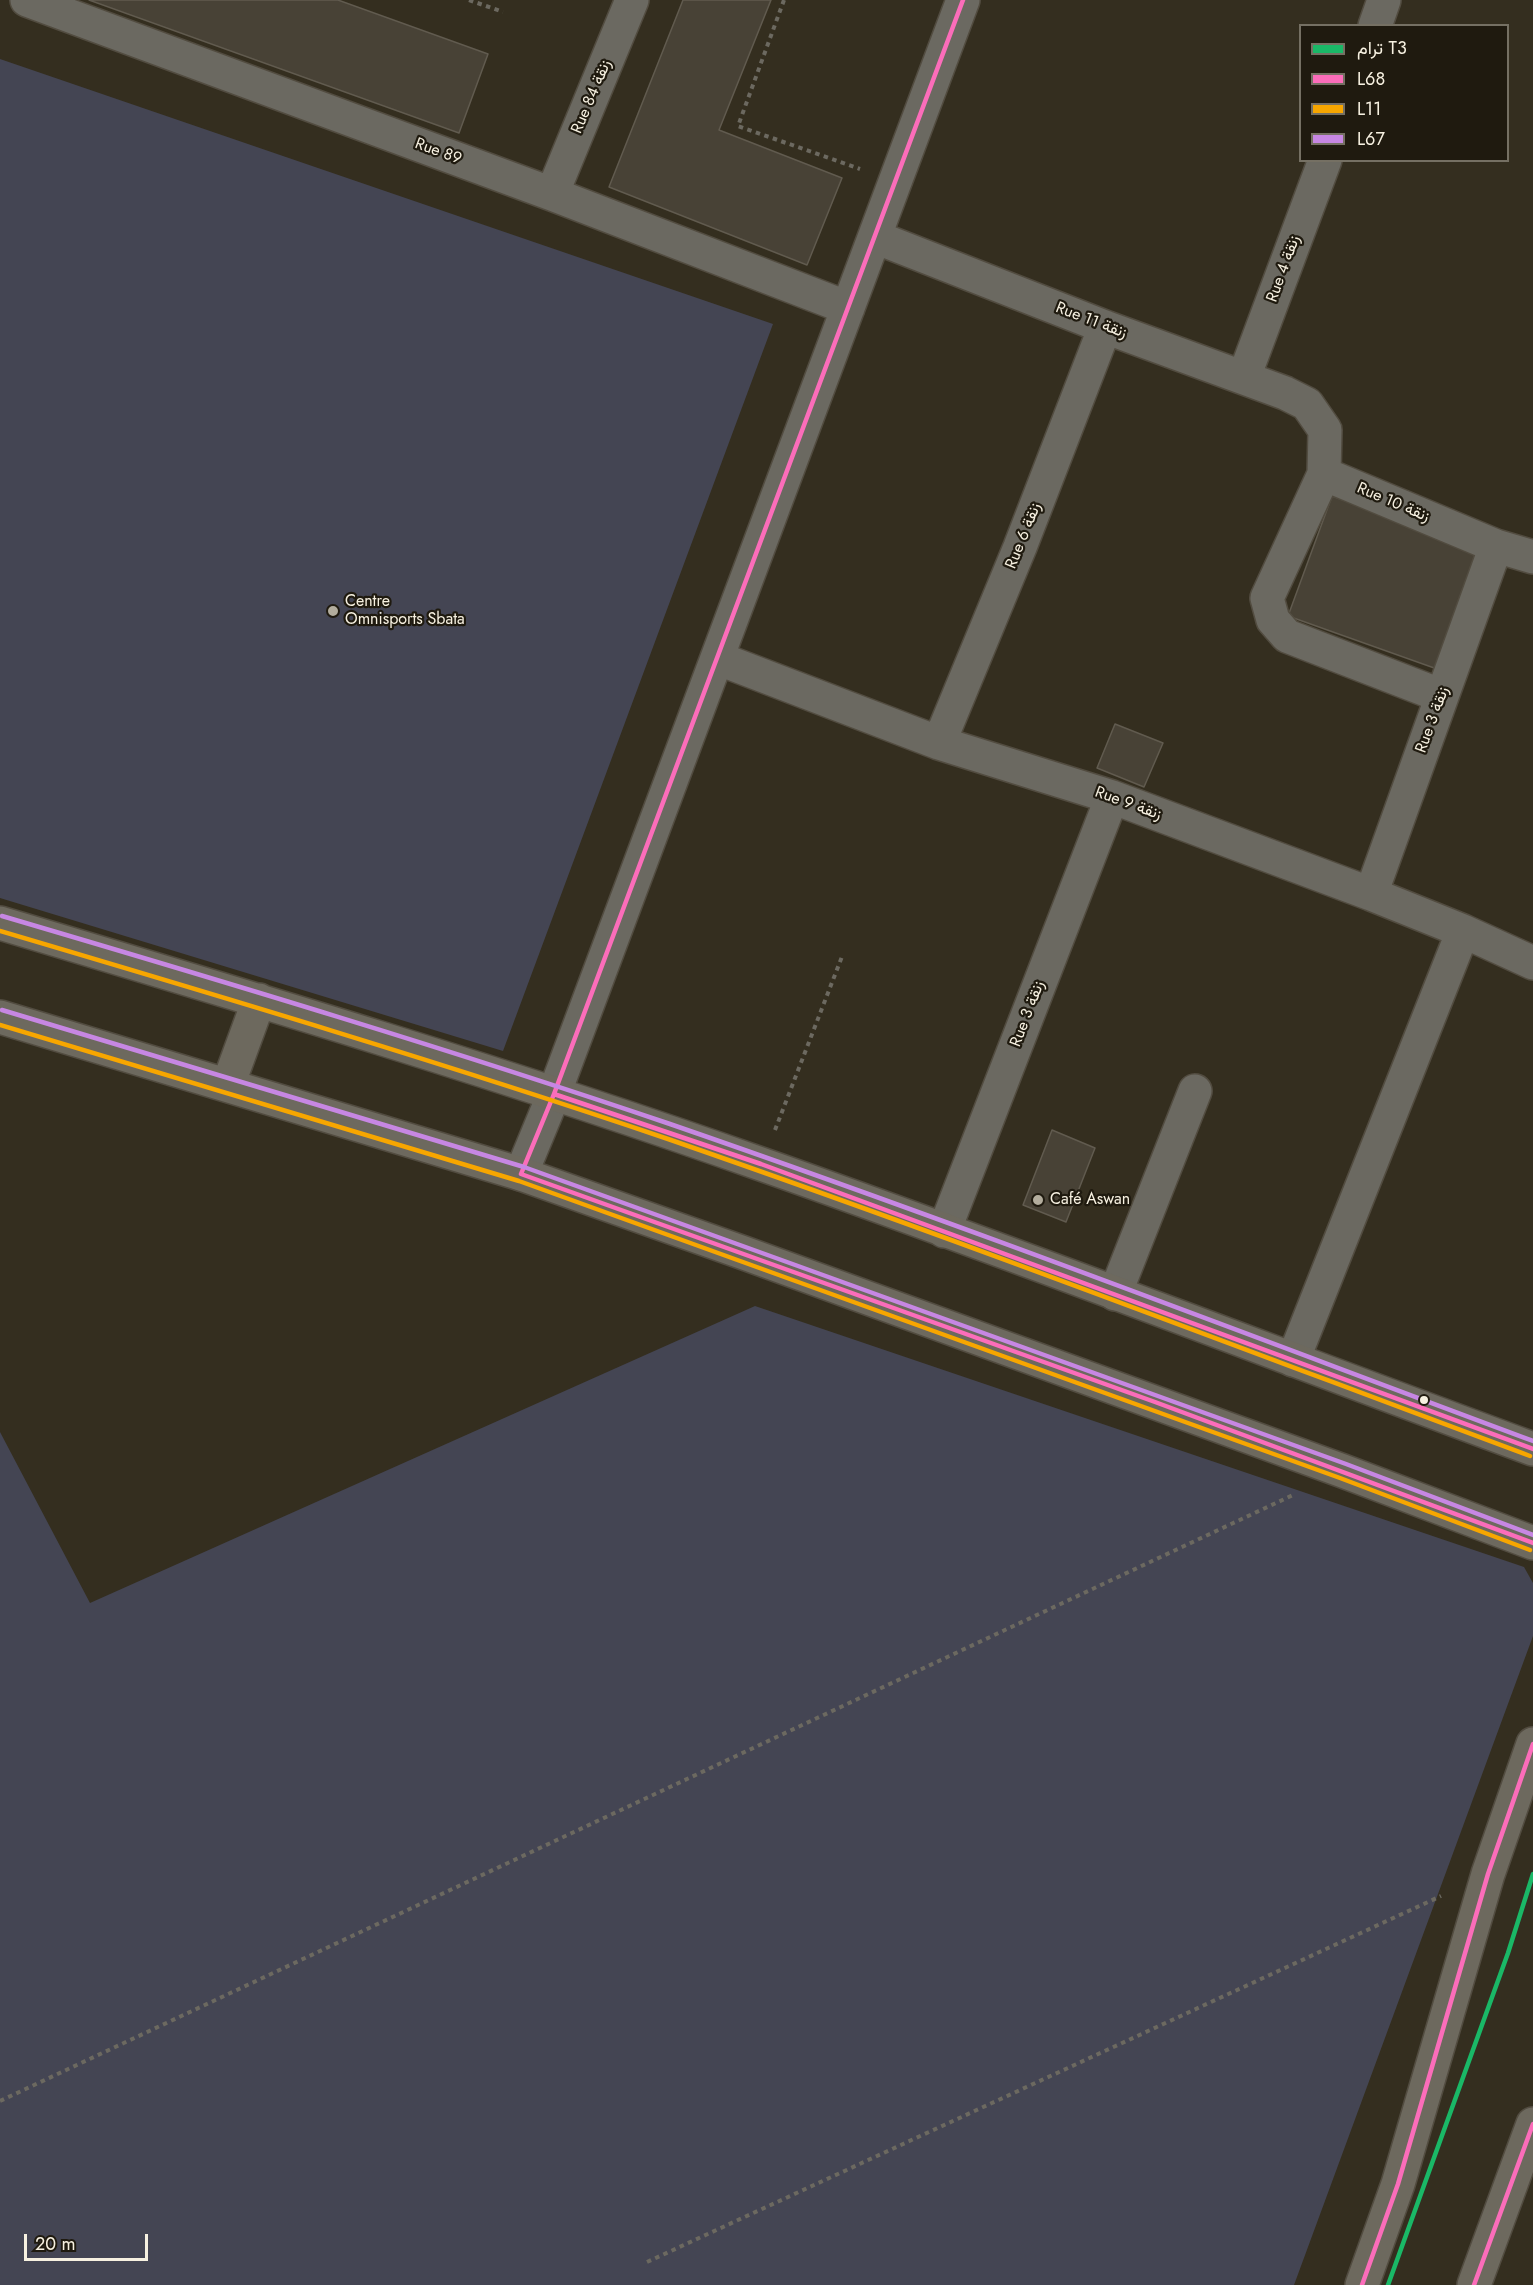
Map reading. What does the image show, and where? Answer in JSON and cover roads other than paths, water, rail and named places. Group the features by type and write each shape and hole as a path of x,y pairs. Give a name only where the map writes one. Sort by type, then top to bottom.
{"main road":[{"path":"0,923 259,1000 554,1094 761,1164 1533,1449"},
{"path":"228,1085 259,1000"},
{"path":"0,1017 521,1174 1343,1471 1533,1543"},
{"path":"1362,2285 1398,2184 1488,1874 1533,1744"},
{"path":"1474,2285 1533,2124"}],"street":[{"name":"Rue 89","path":"27,0 552,194 848,308"},
{"name":"Rue 84 زنقة","path":"552,194 632,0"},
{"path":"521,1174 554,1094 963,0"},
{"path":"1376,24 1384,0"},
{"name":"Rue 4 زنقة","path":"1244,377 1324,162"},
{"name":"Rue 11 زنقة","path":"874,237 1105,327 1244,377 1307,404 1325,430 1324,474"},
{"name":"Rue 6 زنقة","path":"939,742 1020,547 1105,327"},
{"path":"1324,474 1267,598 1273,620 1287,636 1442,696"},
{"name":"Rue 10 زنقة","path":"1324,474 1496,546 1533,557"},
{"name":"Rue 3 زنقة","path":"1371,894 1496,546"},
{"name":"Rue 9 زنقة","path":"717,658 939,742 1112,797 1371,894 1463,931 1533,963"},
{"name":"Rue 3 زنقة","path":"944,1231 1112,797"},
{"path":"1293,1360 1463,931"},
{"path":"1115,1294 1195,1091"}],"tram line":[{"name":"T3","path":"1388,2285 1508,1953 1533,1874"}],"place":[{"name":"Centre Omnisports Sbata","path":"333,611"},
{"name":"Café Aswan","path":"1038,1200"}]}
